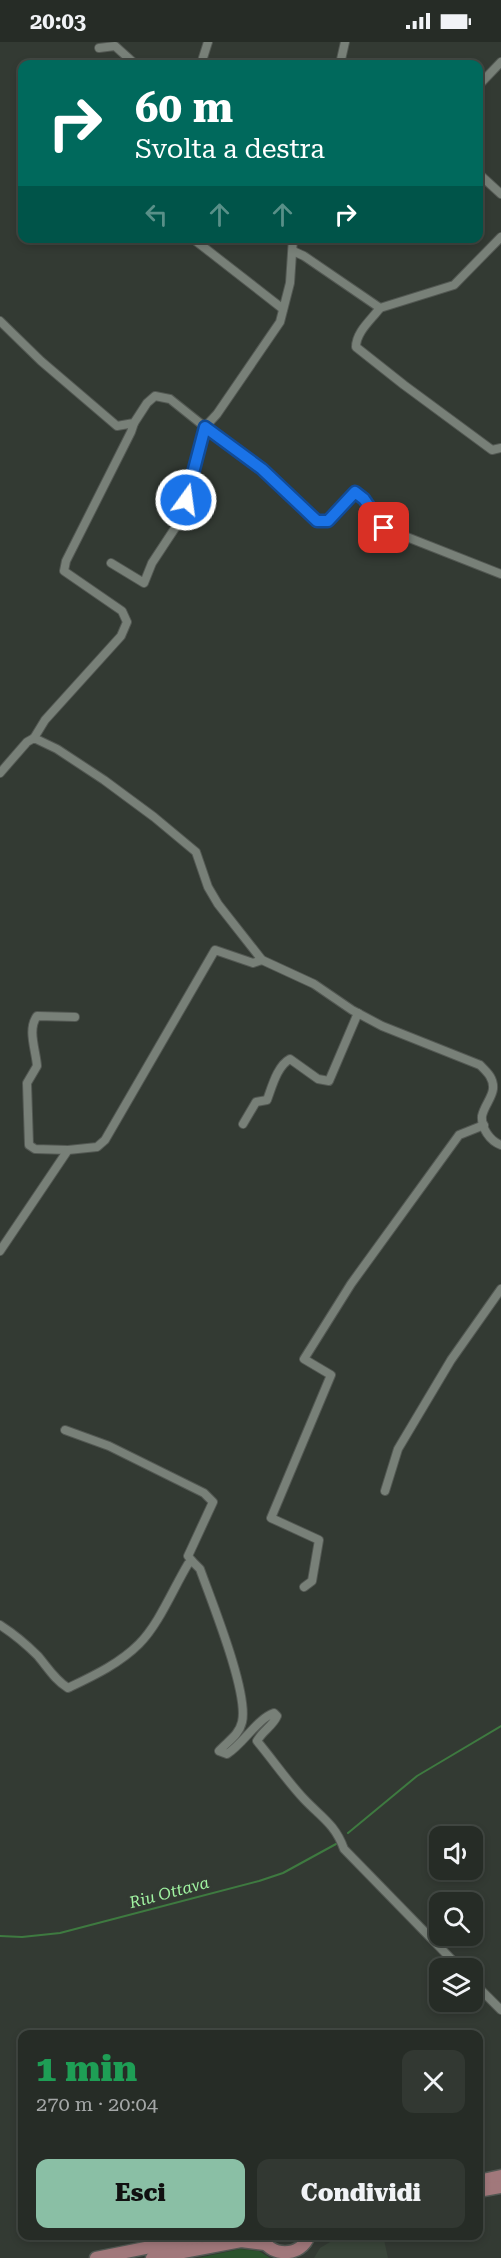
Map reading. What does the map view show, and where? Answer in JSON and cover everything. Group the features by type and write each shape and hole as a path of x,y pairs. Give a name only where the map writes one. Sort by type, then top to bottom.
{"main road":[{"path":"483,2180 501,2176"},
{"path":"483,2190 501,2187"},
{"path":"96,2258 185,2240"},
{"path":"152,2258 241,2241 263,2240 276,2253 291,2254 303,2247 306,2240"}],"street":[{"path":"202,60 208,42"},
{"path":"341,60 345,42"},
{"path":"99,48 115,46 131,60"},
{"path":"483,81 501,62"},
{"path":"483,178 501,194"},
{"path":"501,237 454,285 380,308 360,332 356,341 356,347 492,450 501,448"},
{"path":"198,243 283,309"},
{"path":"111,563 144,583 152,563 182,519 205,427 217,414 280,322 290,283 293,243"},
{"path":"293,251 304,256 380,308"},
{"path":"0,321 41,361 117,426 134,423"},
{"path":"0,773 27,742 34,738 45,720 121,636 127,622 122,611 64,571 66,561 134,423 147,403 155,396 170,399 262,469 317,521 328,521 355,492 364,499 384,528 501,574"},
{"path":"34,738 57,749 104,780 196,852 208,887 218,904 262,960 314,984 382,1026 480,1065 491,1076 493,1089 482,1116 485,1132 495,1143 501,1145"},
{"path":"75,1017 38,1016 33,1022 32,1036 37,1066 27,1083 29,1145 35,1149 68,1150 97,1147 105,1140 215,950 253,963 262,960"},
{"path":"243,1124 256,1102 267,1100 285,1062 291,1059 318,1079 329,1081 358,1013"},
{"path":"304,1587 312,1581 319,1540 272,1518 331,1376 304,1359 349,1286 459,1135 484,1125"},
{"path":"0,1251 68,1150"},
{"path":"385,1491 398,1449 451,1360 501,1289"},
{"path":"65,1430 109,1446 204,1493 213,1502 188,1556 200,1569 241,1692 244,1712 242,1724 236,1735 219,1751 227,1754 235,1749 266,1716 274,1713 277,1716 274,1723 261,1734 257,1741 305,1800 324,1815 339,1835 344,1849 450,1958"},
{"path":"0,1625 16,1636 38,1657 59,1683 68,1688 106,1670 140,1643 192,1561"},
{"path":"483,1992 501,2010"}],"shaded area":[{"path":"334,2240 384,2240 388,2258 314,2258 320,2248"}],"green space":[{"path":"240,2249 259,2251 270,2258 198,2258"}],"waterway":[{"name":"Riu Ottava","path":"348,1833 417,1776 501,1726"},
{"name":"Riu Ottava","path":"0,1936 22,1937 60,1933 259,1881 283,1873 336,1844"}],"route":[{"path":"186,500 205,427 262,469 317,521 328,521 355,492 364,499 384,528"}]}
